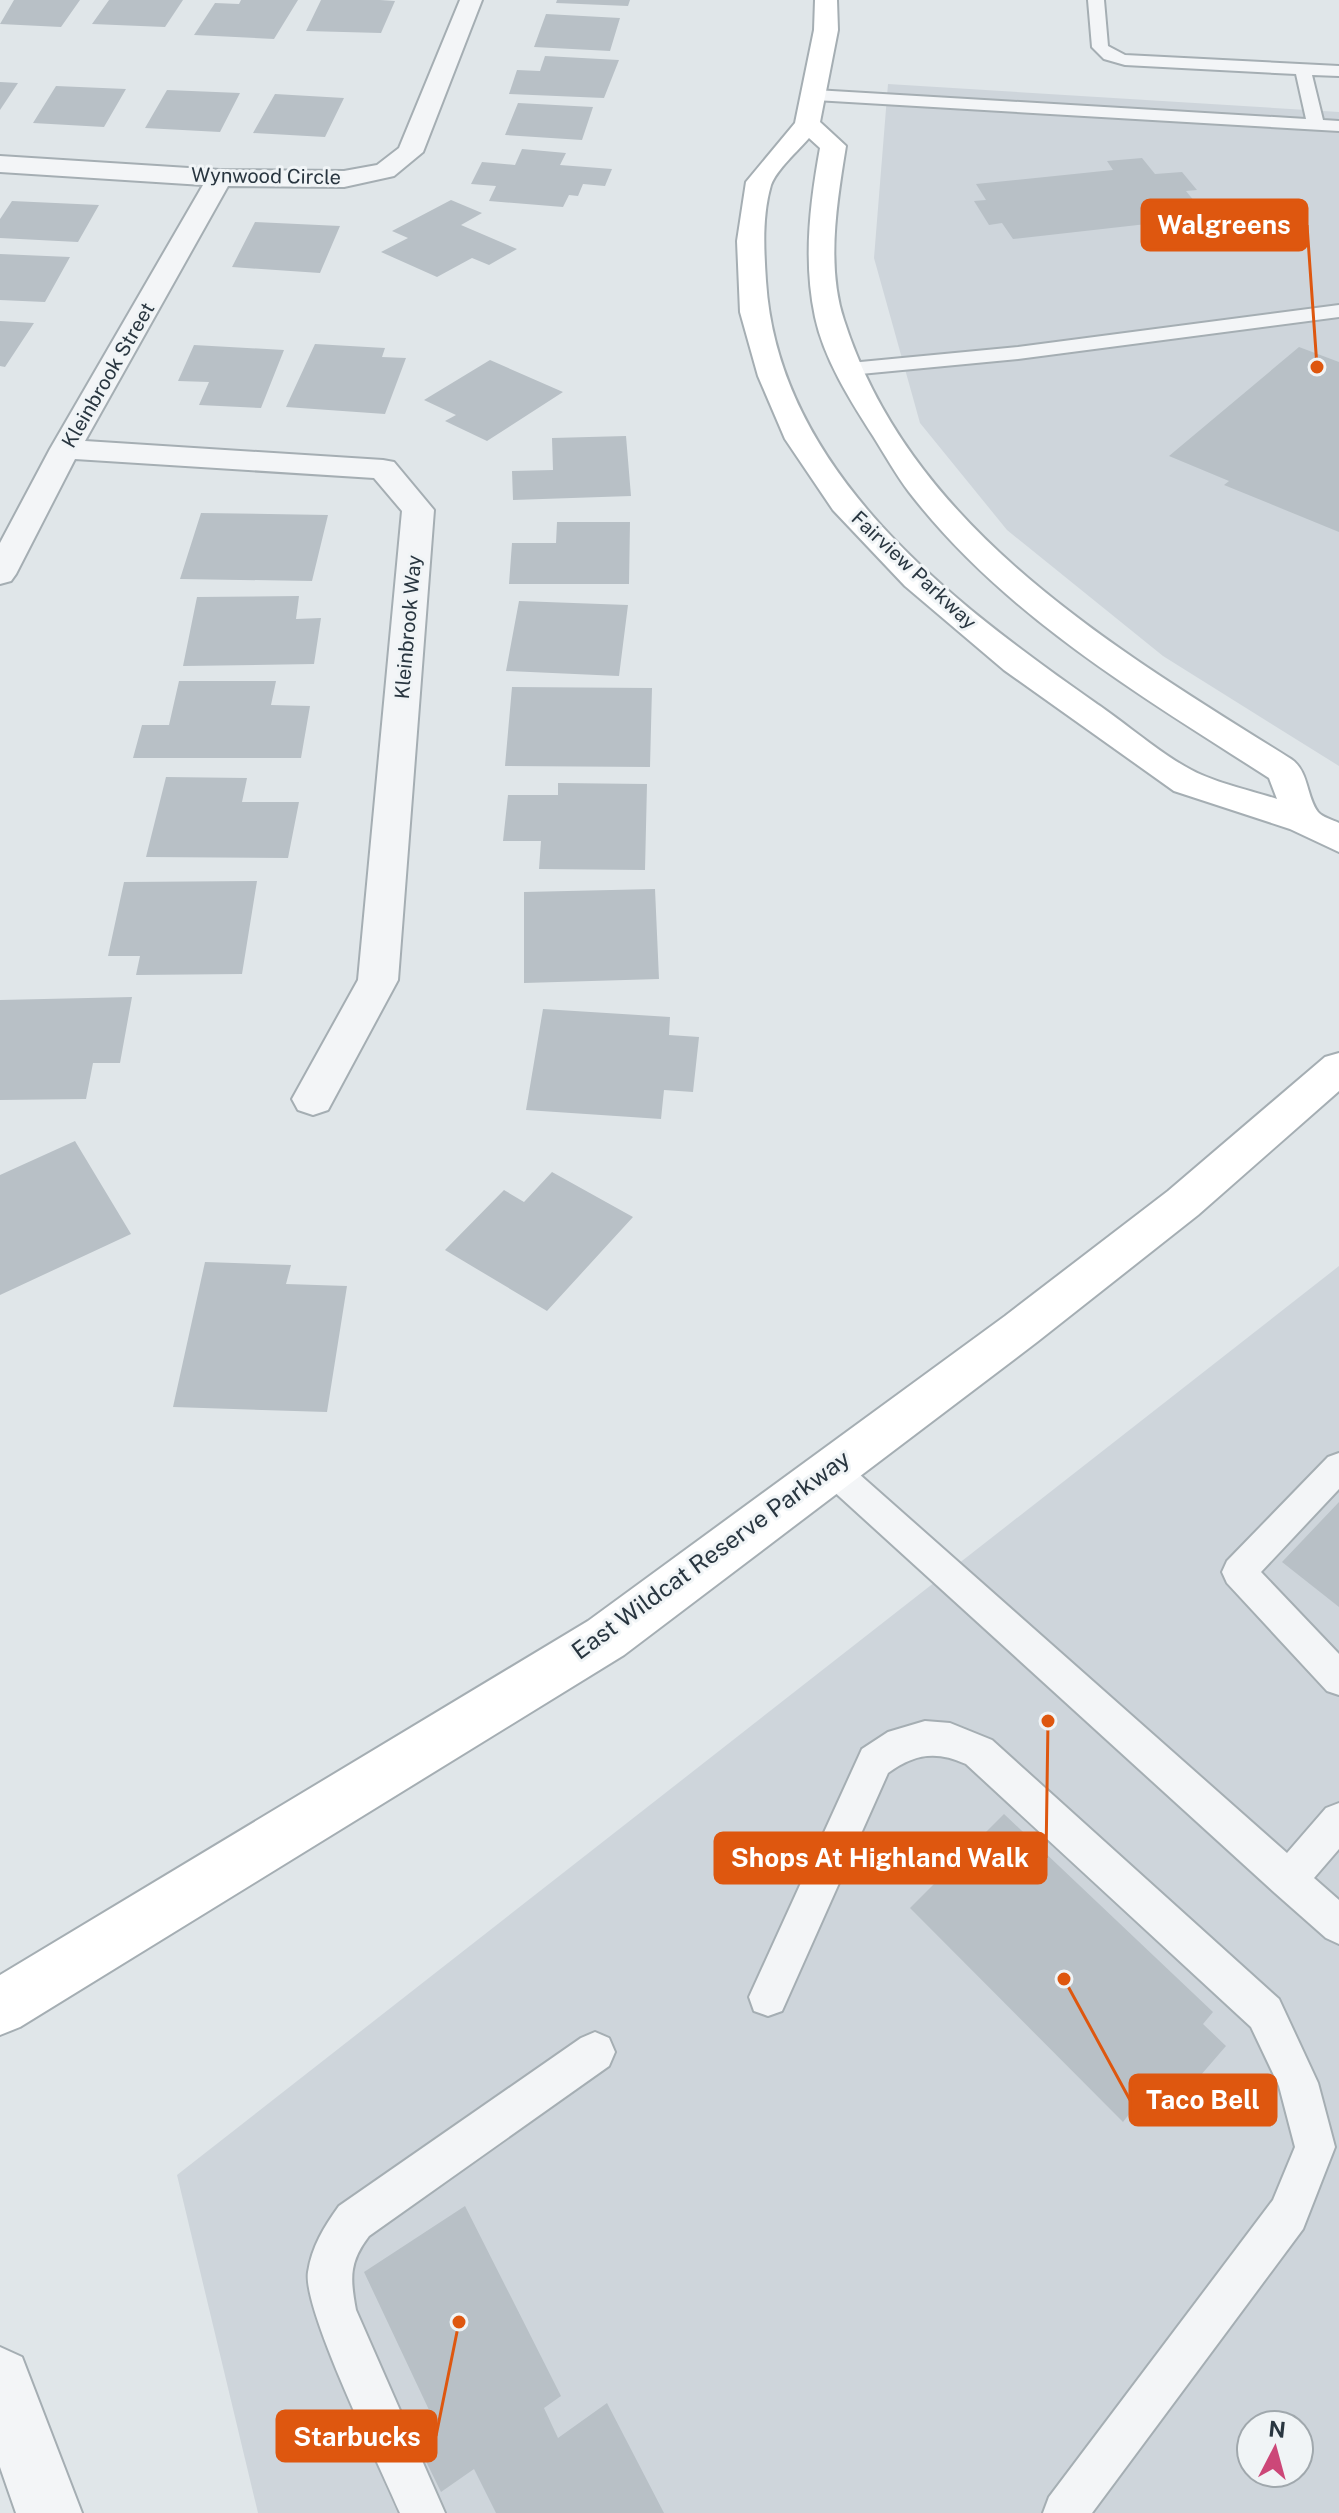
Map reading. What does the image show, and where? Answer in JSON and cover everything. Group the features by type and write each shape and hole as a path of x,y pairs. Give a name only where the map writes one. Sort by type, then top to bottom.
{"main road":[{"name":"Fairview Parkway","path":"826,0 826,30 807,124 759,182 750,241 754,312 773,376 800,439 844,503 917,579 1016,663 1187,783 1303,820 1339,839"},
{"path":"807,124 833,146 824,198 822,259 829,318 861,395 921,487 1007,578 1106,658 1284,771 1303,820"},
{"name":"East Wildcat Reserve Parkway","path":"0,2007 606,1638 830,1468 1021,1329 1183,1203 1339,1068"}],"street":[{"name":"Wynwood Circle","path":"0,164 220,178 344,179 385,171 410,152 471,0"},
{"name":"Kleinbrook Street","path":"0,574 65,449 220,178"},
{"name":"Kleinbrook Way","path":"65,449 383,469 418,510 378,980 313,1099"},
{"path":"0,2379 49,2513"}],"lane":[{"path":"1096,0 1100,47 1110,56 1125,60 1339,71"},
{"path":"1303,69 1316,125"},
{"path":"815,95 1339,126"},
{"path":"850,369 1018,353 1339,311"},
{"path":"1339,1467 1239,1572 1339,1679"},
{"path":"830,1468 1339,1925"},
{"path":"768,1997 875,1761 899,1742 927,1736 954,1739 979,1752 1265,2013 1298,2083 1315,2147 1294,2200 1288,2214 1065,2513"},
{"path":"1288,1880 1339,1821"},
{"path":"423,2513 335,2312 328,2275 336,2245 354,2221 595,2052"}],"shaded area":[{"path":"888,84 1339,112 1339,766 1163,656 1007,530 920,423 874,258"},
{"path":"1339,1266 1339,2513 258,2513 177,2175"}],"building":[{"path":"14,0 80,0 61,27 0,24"},
{"path":"109,0 183,0 165,27 92,24"},
{"path":"241,0 298,0 274,39 194,35 215,3 239,4"},
{"path":"321,0 395,1 381,33 306,31"},
{"path":"557,0 630,0 628,6 556,3"},
{"path":"546,14 620,18 610,51 534,47"},
{"path":"545,56 619,60 604,98 509,94 517,70 540,71"},
{"path":"0,82 18,83 0,110"},
{"path":"56,86 126,89 104,127 33,123"},
{"path":"167,90 240,93 220,132 145,128"},
{"path":"275,94 344,98 325,137 253,133"},
{"path":"518,103 593,107 582,140 505,135"},
{"path":"522,149 566,153 560,165 612,169 605,186 583,184 578,196 569,195 563,207 489,201 496,186 471,184 482,162 515,165"},
{"path":"1142,158 1155,174 1182,172 1197,190 1186,191 1195,202 1179,204 1191,219 1013,239 1002,223 989,225 974,201 986,200 976,184 1113,170 1107,161"},
{"path":"451,200 482,213 461,225 517,249 489,265 472,258 437,277 381,252 408,238 392,231"},
{"path":"12,201 99,205 78,242 0,238 0,219"},
{"path":"255,222 340,226 320,273 232,267"},
{"path":"0,254 70,257 45,302 0,300"},
{"path":"0,321 34,323 5,367 0,366"},
{"path":"315,344 385,348 382,357 406,358 385,414 286,407"},
{"path":"194,345 284,350 261,408 199,405 209,382 178,381"},
{"path":"1299,347 1339,362 1339,532 1224,485 1229,481 1169,456"},
{"path":"490,360 563,392 487,441 445,421 456,415 424,400"},
{"path":"626,436 631,496 513,500 512,471 553,470 552,438"},
{"path":"201,513 328,515 312,581 180,579"},
{"path":"557,522 630,522 629,584 509,584 512,543 556,543"},
{"path":"299,596 296,619 321,618 314,664 183,666 197,597"},
{"path":"519,601 628,605 619,676 506,671"},
{"path":"179,681 276,681 271,705 310,706 301,758 133,758 142,725 169,725"},
{"path":"512,687 652,688 650,767 505,766"},
{"path":"166,777 247,778 242,802 299,802 288,858 146,857"},
{"path":"558,783 647,784 645,870 539,869 541,841 503,841 508,795 558,795"},
{"path":"257,881 242,974 136,975 140,956 108,956 124,882"},
{"path":"655,889 659,979 524,983 524,892"},
{"path":"132,997 120,1063 93,1063 86,1099 0,1100 0,1000"},
{"path":"543,1009 670,1017 669,1035 699,1037 693,1092 664,1090 661,1119 526,1110"},
{"path":"75,1141 131,1234 0,1295 0,1175"},
{"path":"552,1172 633,1217 547,1311 445,1250 504,1190 524,1202"},
{"path":"205,1262 291,1265 286,1284 347,1286 327,1412 173,1407"},
{"path":"1339,1502 1339,1607 1282,1562"},
{"path":"1004,1814 1213,2012 1203,2024 1226,2046 1162,2120 1141,2099 1123,2122 910,1908"},
{"path":"465,2206 561,2396 544,2408 558,2438 607,2403 664,2513 496,2513 474,2469 441,2492 417,2443 438,2429 364,2272"}],"place":[{"name":"Walgreens","path":"1317,367"},
{"name":"Shops At Highland Walk","path":"1048,1721"},
{"name":"Taco Bell","path":"1064,1979"},
{"name":"Starbucks","path":"459,2322"}]}
